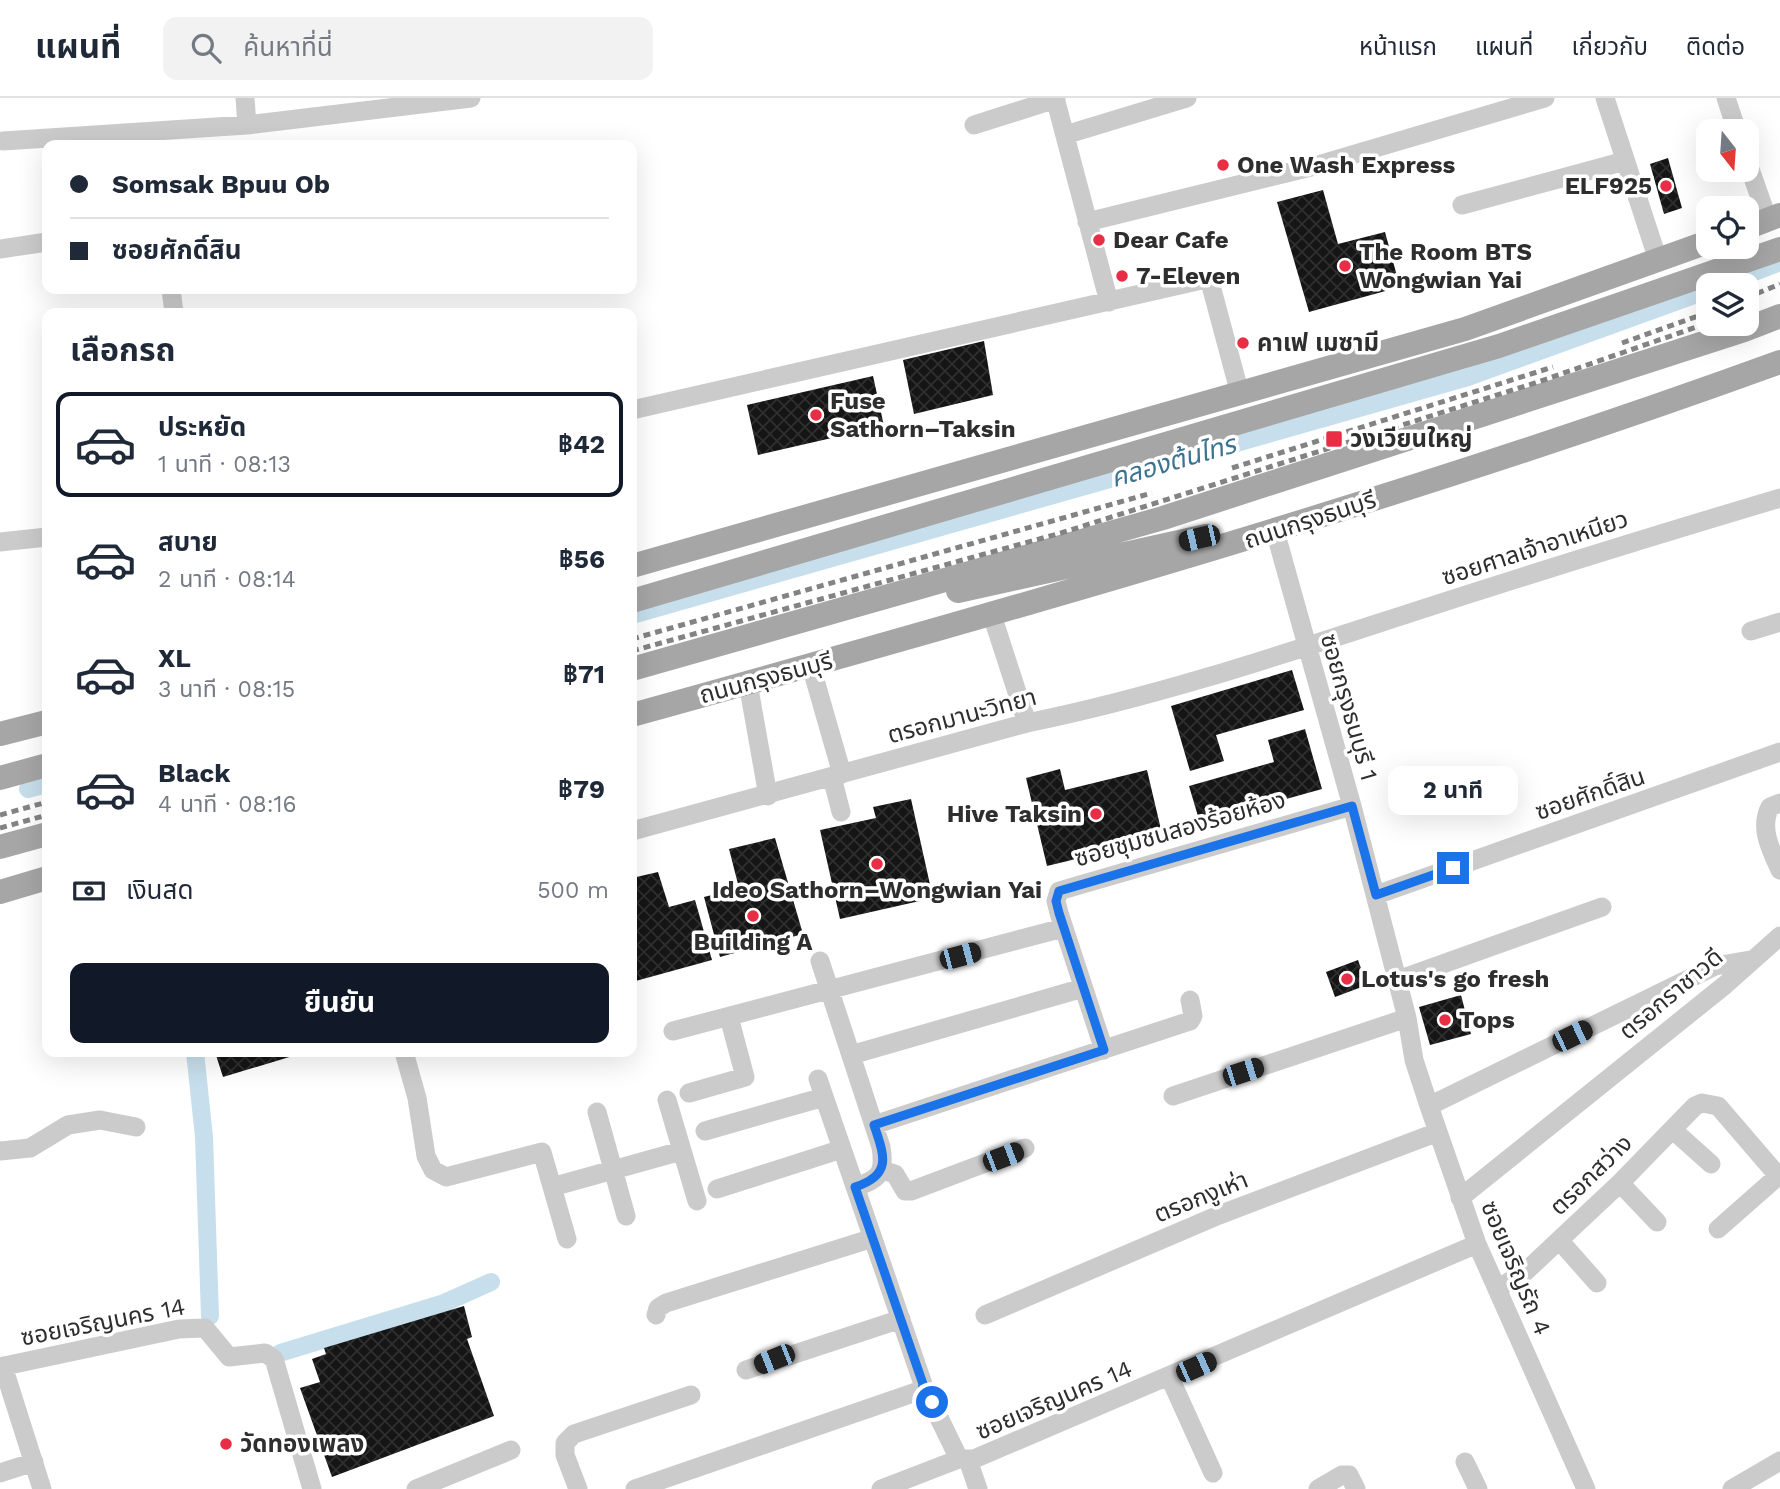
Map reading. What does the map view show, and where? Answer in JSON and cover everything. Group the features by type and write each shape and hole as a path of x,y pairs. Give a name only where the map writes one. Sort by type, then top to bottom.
{"main road":[{"path":"1045,480 1141,442 1696,246"},
{"path":"637,600 1499,346 1780,249"},
{"name":"ถนนกรุงธนบุรี","path":"637,668 1163,518 1744,330 1780,316"},
{"path":"637,565 1465,329"},
{"name":"ถนนกรุงธนบุรี","path":"637,714 992,615 1275,531 1622,420 1780,362"},
{"path":"850,607 1010,581 1426,482"},
{"path":"637,592 687,585"},
{"path":"0,734 42,723"},
{"path":"0,778 42,766"},
{"path":"0,847 42,835"},
{"path":"0,892 42,879"}],"street":[{"path":"245,98 247,125"},
{"path":"53,140 154,138 471,98"},
{"path":"974,125 1056,98 1110,302"},
{"path":"1065,135 1187,98"},
{"path":"1087,222 1311,167 1545,98"},
{"path":"1605,98 1658,260"},
{"path":"1726,98 1733,119"},
{"path":"3,141 42,140"},
{"path":"1462,205 1625,161"},
{"path":"1753,182 1765,221"},
{"path":"0,249 42,243"},
{"path":"637,409 1208,280 1240,394"},
{"name":"ซอยศาลเจ้าอาเหนียว","path":"1305,647 1587,555 1780,498"},
{"name":"ซอยกรุงธนบุรี 1","path":"1275,531 1305,647 1376,895 1407,1018 1414,1060"},
{"path":"0,542 42,538"},
{"path":"992,615 1027,723"},
{"path":"1751,631 1780,622"},
{"name":"ตรอกมานะวิทยา","path":"637,830 1027,723 1072,714 1305,647"},
{"path":"811,666 845,805"},
{"path":"748,683 768,796"},
{"name":"ซอยศักดิ์สิน","path":"1376,895 1780,752"},
{"path":"1780,803 1770,807 1765,817 1766,834 1780,870"},
{"name":"ซอยชุมชนสองร้อยห้อง","path":"1104,1050 1063,928 1056,901 1059,891 1352,806"},
{"path":"1398,980 1602,906"},
{"path":"673,1031 1063,928"},
{"name":"ตรอกราชาวดี","path":"1460,1198 1725,985 1780,936"},
{"name":"ตรอกราชาวดี","path":"1429,1106 1715,966 1750,960"},
{"path":"820,961 881,1147 882,1170 868,1183 855,1187"},
{"path":"851,1055 1083,988"},
{"path":"874,1125 1190,1021 1193,1016 1189,1000"},
{"path":"689,1093 745,1077 729,1017"},
{"path":"1173,1096 1407,1018"},
{"path":"405,1057 417,1098 426,1156 433,1170 446,1177 542,1152 567,1239"},
{"name":"ซอยเจริญรัถ 4","path":"1414,1060 1477,1244 1587,1489"},
{"name":"ซอยเจริญนคร 14","path":"705,1131 821,1088 923,1384 922,1391 932,1402 964,1459 1170,1378 1477,1244"},
{"path":"667,1100 697,1200"},
{"name":"ตรอกสว่าง","path":"1497,1289 1525,1272 1702,1103 1718,1106 1779,1177"},
{"path":"597,1112 626,1216"},
{"path":"0,1151 30,1148 68,1125 100,1120 136,1127"},
{"path":"1673,1130 1712,1164"},
{"name":"ตรอกงูเห่า","path":"985,1315 1219,1215 1438,1132"},
{"path":"882,1170 895,1174 905,1191 911,1191 1026,1148"},
{"path":"718,1189 842,1149"},
{"path":"552,1187 681,1151"},
{"path":"1718,1229 1779,1177"},
{"path":"1620,1183 1657,1222"},
{"path":"656,1315 658,1308 666,1303 873,1238"},
{"path":"1559,1240 1597,1283"},
{"path":"746,1370 901,1319"},
{"name":"ซอยเจริญนคร 14","path":"1,1367 178,1329 205,1328 229,1357 265,1353 274,1359 312,1489"},
{"path":"1,1367 42,1489"},
{"path":"1170,1378 1213,1473"},
{"path":"635,1489 922,1391"},
{"path":"578,1489 565,1455 565,1443 574,1434 691,1395"},
{"path":"416,1489 511,1450"},
{"path":"881,1489 964,1459 978,1489"},
{"path":"1731,1489 1780,1461"},
{"path":"0,1473 34,1462"},
{"path":"1465,1462 1478,1489"},
{"path":"1318,1489 1342,1475 1349,1475 1356,1489"}],"building":[{"name":"ELF925","path":"1668,158 1682,208 1664,214 1650,164"},
{"name":"The Room BTS Wongwian Yai","path":"1323,190 1338,244 1385,232 1400,287 1309,312 1277,202"},
{"path":"984,341 993,395 914,414 903,360"},
{"name":"Fuse Sathorn–Taksin","path":"873,376 884,426 758,455 747,405"},
{"path":"1292,670 1304,710 1216,735 1224,761 1190,771 1171,706"},
{"path":"1305,729 1322,789 1200,823 1189,786 1274,762 1268,740"},
{"name":"Hive Taksin","path":"1060,769 1065,790 1147,770 1163,838 1047,866 1026,778"},
{"name":"Ideo Sathorn–Wongwian Yai","path":"911,799 933,898 840,919 820,830 876,818 873,807"},
{"name":"Building A","path":"775,838 803,934 720,957 704,897 739,888 729,849"},
{"path":"658,872 669,907 695,900 712,960 637,981 637,877"},
{"name":"Lotus's go fresh","path":"1358,960 1367,985 1335,997 1326,972"},
{"name":"Tops","path":"1461,995 1471,1034 1430,1045 1419,1007"},
{"path":"217,1057 289,1057 223,1077"},
{"path":"464,1306 472,1337 467,1339 494,1416 332,1477 300,1388 320,1382 312,1359 326,1354 324,1348"}],"waterway":[{"name":"คลองต้นไทร","path":"1751,273 1780,262"},
{"name":"คลองต้นไทร","path":"637,614 1468,377 1696,294"},
{"name":"คลองต้นไทร","path":"28,789 42,785"},
{"path":"196,1057 204,1137 210,1316"},
{"path":"280,1353 444,1303 491,1282"}],"railway":[{"path":"1759,293 1780,284"},
{"path":"1622,343 1696,317"},
{"path":"637,650 1061,533 1535,383 1696,327"},
{"path":"1232,468 1553,367"},
{"path":"637,638 1152,493"},
{"path":"0,815 42,803"},
{"path":"0,828 42,816"}],"place":[{"name":"One Wash Express","path":"1223,165"},
{"name":"ELF925","path":"1666,186"},
{"name":"Dear Cafe","path":"1099,240"},
{"name":"The Room BTS Wongwian Yai","path":"1345,266"},
{"name":"7-Eleven","path":"1122,276"},
{"name":"คาเฟ เมซามี","path":"1243,343"},
{"name":"Fuse Sathorn–Taksin","path":"816,415"},
{"name":"วงเวียนใหญ่","path":"1334,439"},
{"name":"Hive Taksin","path":"1096,814"},
{"name":"Ideo Sathorn–Wongwian Yai","path":"877,864"},
{"name":"Building A","path":"753,916"},
{"name":"Lotus's go fresh","path":"1347,979"},
{"name":"Tops","path":"1445,1020"},
{"name":"วัดทองเพลง","path":"226,1444"}],"route":[{"path":"932,1402 927,1393 922,1391 923,1384 855,1187 868,1183 880,1173 884,1165 874,1125 1104,1050 1059,913 1056,901 1059,891 1352,806 1376,895 1453,868"}]}
